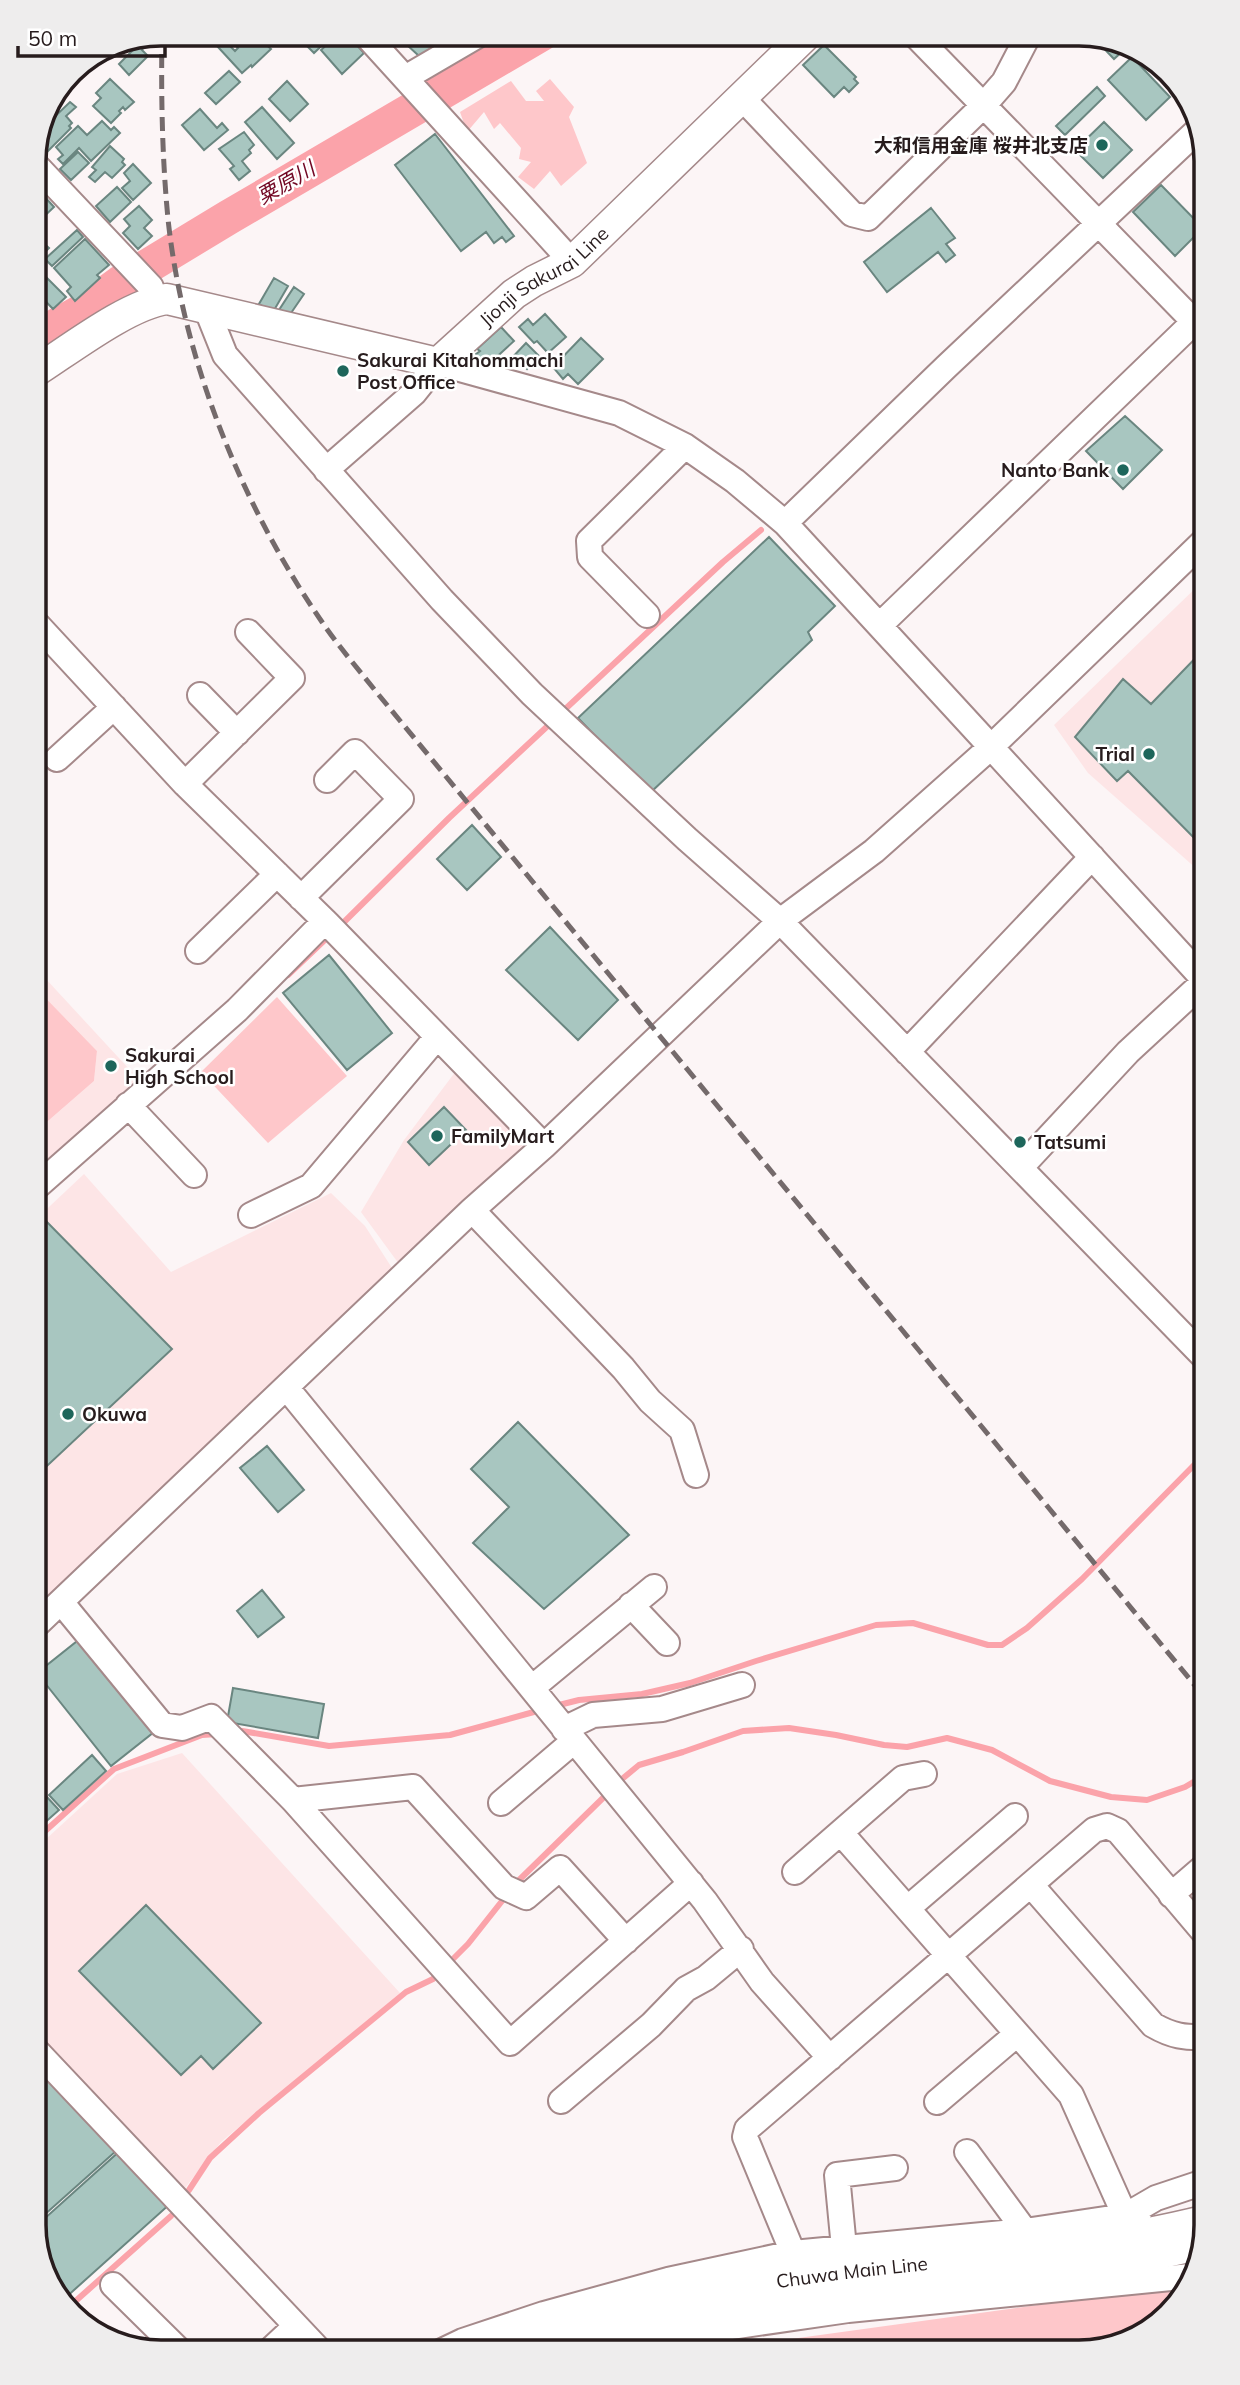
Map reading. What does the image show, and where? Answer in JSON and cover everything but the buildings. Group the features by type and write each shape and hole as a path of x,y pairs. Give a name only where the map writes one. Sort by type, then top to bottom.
{"main road":[{"name":"Jionji Sakurai Line","path":"438,363 514,294 572,262 795,46"},
{"path":"46,365 134,309 152,294 207,310 438,363"},
{"name":"Chuwa Main Line","path":"537,2339 608,2317 760,2284 1108,2240 1194,2223"},
{"name":"Chuwa Main Line","path":"618,2340 653,2329 771,2305 1120,2261 1193,2246"}],"street":[{"path":"376,46 572,262"},
{"path":"409,83 463,46"},
{"path":"925,46 1194,322"},
{"path":"743,99 852,214 868,218 983,106 1004,82 1023,46"},
{"path":"785,523 1098,223 1193,145"},
{"path":"46,177 126,260 152,294"},
{"path":"207,310 225,355 442,600 554,716 779,920 1194,1347"},
{"path":"880,625 1194,334"},
{"path":"326,470 414,393 438,363 619,413 685,446 735,481 785,523 1194,968"},
{"path":"647,615 590,557 589,541 685,446"},
{"path":"46,1616 779,920 874,851 991,747 1194,554"},
{"path":"185,784 292,678 248,632"},
{"path":"46,640 544,1146"},
{"path":"200,695 237,733"},
{"path":"57,760 114,707"},
{"path":"302,898 401,799 355,752 327,780"},
{"path":"907,1052 1092,857"},
{"path":"197,950 277,874"},
{"path":"46,1180 134,1111 237,1010 332,928"},
{"path":"1021,1167 1128,1052 1194,992"},
{"path":"251,1215 311,1186 437,1037"},
{"path":"134,1111 194,1175"},
{"path":"472,1210 623,1368 650,1401 682,1430 696,1475"},
{"path":"286,1387 691,1883 741,1949 762,1982 830,2057"},
{"path":"501,1803 554,1715 631,1605 654,1587"},
{"path":"61,1602 162,1725 183,1728 211,1717 293,1800 510,2043 691,1883"},
{"path":"631,1605 667,1643"},
{"path":"554,1715 593,1715 662,1709 742,1685"},
{"path":"795,1872 903,1778 924,1774"},
{"path":"293,1800 413,1787 509,1890 526,1897 560,1868 626,1941"},
{"path":"908,1909 1015,1816"},
{"path":"793,2253 745,2137 747,2129 1094,1830 1107,1826 1118,1831 1194,1921"},
{"path":"841,1833 1071,2095 1125,2216"},
{"path":"1171,1895 1194,1875"},
{"path":"1031,1885 1153,2025 1170,2035 1194,2037"},
{"path":"561,2101 650,2025 686,1989 706,1979 741,1949"},
{"path":"937,2102 1017,2034"},
{"path":"46,2061 309,2339"},
{"path":"967,2152 1025,2231"},
{"path":"844,2248 836,2175 895,2168"},
{"path":"1125,2216 1156,2198 1194,2185"},
{"path":"468,2339 544,2314 668,2280 793,2253 1025,2231 1125,2216 1194,2202"},
{"path":"1164,2278 1184,2272"},
{"path":"680,2340 724,2328 848,2310 1182,2277"},
{"path":"113,2285 169,2339"},
{"path":"281,2339 296,2326"}],"shaded area":[{"path":"550,79 574,107 569,117 587,163 561,186 550,171 534,189 518,177 531,162 519,159 521,148 500,123 494,129 484,112 467,132 460,112 511,81 526,101 544,101 536,91"},
{"path":"1194,590 1194,867 1088,773 1054,725"},
{"name":"Sakurai High School","path":"46,979 142,1083 46,1169 46,1123 94,1081 97,1051 46,998"},
{"path":"277,997 347,1076 268,1143 201,1072"},
{"path":"46,998 97,1051 94,1081 46,1123"},
{"path":"459,1067 526,1145 399,1264 361,1212 404,1140"},
{"path":"84,1174 171,1272 331,1193 365,1226 392,1268 230,1427 46,1599 46,1210"},
{"path":"182,1753 400,1993 221,2142 185,2188 46,2044 46,1839 117,1774"},
{"path":"1174,2289 1150,2316 1124,2331 1102,2337 1080,2340 787,2340 1146,2290"}],"waterway":[{"name":"粟原川","path":"46,332 229,217 521,46"},
{"path":"561,713 761,530"},
{"path":"339,927 449,818 553,721"},
{"path":"288,975 331,934"},
{"path":"555,1706 579,1700 642,1694 690,1683 876,1625 913,1623 988,1645 1002,1645 1027,1628 1082,1579 1194,1465"},
{"path":"235,1731 329,1746 450,1735 541,1710"},
{"path":"622,1779 639,1765 743,1731 789,1728 907,1747 947,1738 992,1750 1050,1781 1111,1797 1147,1800 1194,1782"},
{"path":"46,1830 114,1769 202,1735 217,1734"},
{"path":"515,1884 605,1796"},
{"path":"447,1965 468,1944 506,1896"},
{"path":"189,2190 210,2158 259,2113 406,1992 433,1979 439,1972"},
{"path":"75,2302 171,2216"}],"railway":[{"path":"162,46 162,126 168,219 187,325 202,378 242,481 293,577 329,631 378,694 1194,1684"}],"place":[{"name":"大和信用金庫 桜井北支店","path":"1102,145"},
{"name":"Sakurai Kitahommachi Post Office","path":"343,371"},
{"name":"Nanto Bank","path":"1123,470"},
{"name":"Trial","path":"1149,754"},
{"name":"Sakurai High School","path":"111,1066"},
{"name":"FamilyMart","path":"437,1136"},
{"name":"Tatsumi","path":"1020,1142"},
{"name":"Okuwa","path":"68,1414"}]}
